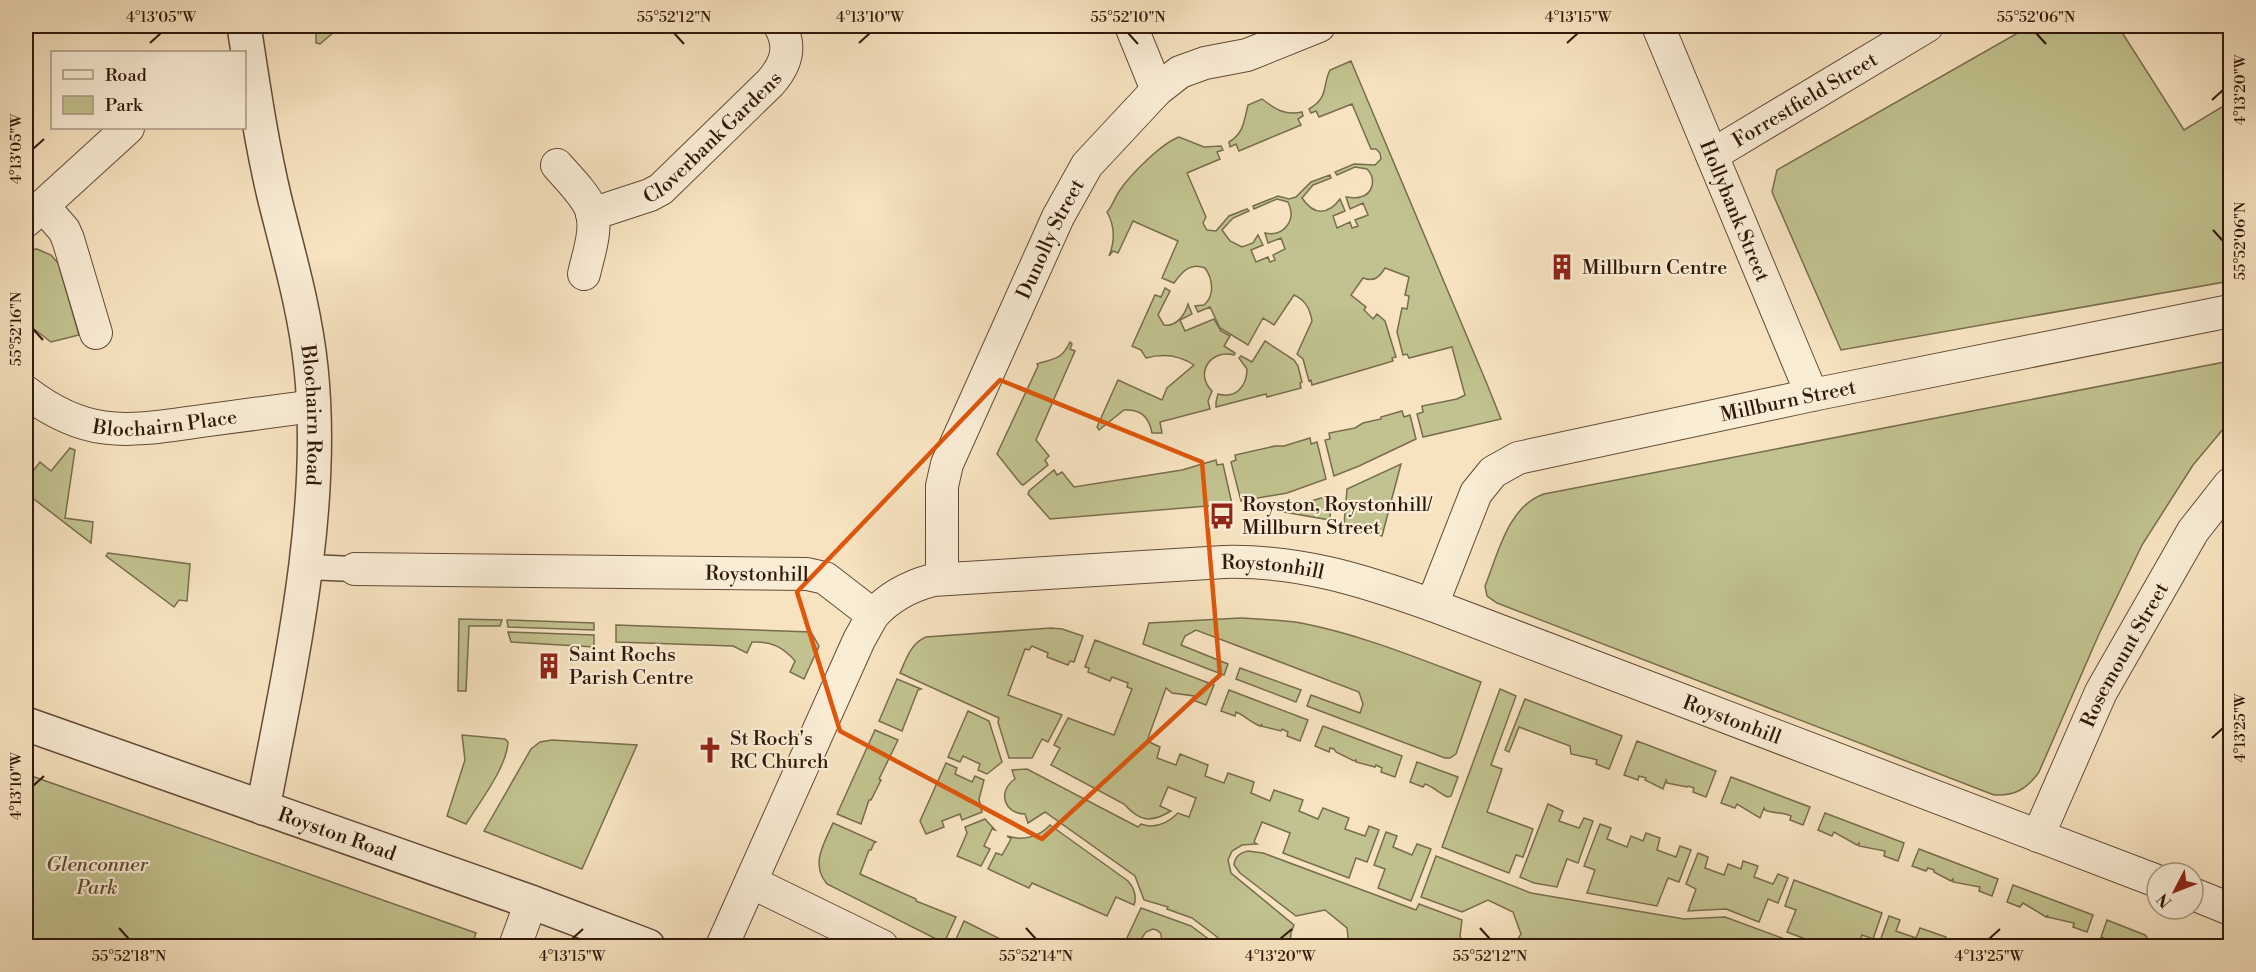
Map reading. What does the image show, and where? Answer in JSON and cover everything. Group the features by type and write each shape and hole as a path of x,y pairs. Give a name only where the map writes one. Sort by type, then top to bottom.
{"street":[{"name":"Blochairn Road","path":"244,26 266,159 306,327 314,406 313,465 306,567 263,808"},
{"name":"Cloverbank Gardens","path":"592,214 650,195 661,189 770,83 784,65 787,54 787,43 780,26"},
{"path":"1131,26 1157,90"},
{"name":"Dunolly Street","path":"942,579 942,486 947,464 1067,198 1087,165 1169,80 1193,66 1247,55 1319,26"},
{"name":"Hollybank Street","path":"1658,26 1812,395"},
{"name":"Forrestfield Street","path":"1712,155 1927,26"},
{"path":"96,333 64,230 34,214 127,129"},
{"path":"557,165 584,197 592,214 592,232 584,274"},
{"name":"Millburn Street","path":"1432,605 1470,503 1484,482 1504,464 1529,455 1812,395 2230,311"},
{"name":"Blochairn Place","path":"26,392 74,422 114,430 155,429 314,406"},
{"name":"Rosemount Street","path":"2038,836 2101,693 2193,531 2230,484"},
{"name":"Roystonhill","path":"355,568 807,574 825,578 873,615 881,606 902,592 923,582 942,579 1246,561 1325,571 1432,605 2145,876"},
{"path":"306,567 355,568"},
{"path":"722,946 859,640 873,615"},
{"name":"Royston Road","path":"26,724 531,902 648,946"},
{"path":"751,882 882,946"},
{"path":"2205,899 2230,909"},
{"path":"515,946 531,902"}],"highlighted area":[{"path":"1000,380 1202,462 1220,675 1042,839 840,731 797,592"}],"green space":[{"path":"316,26 341,26 320,44 316,43"},
{"path":"2030,26 2118,26 2184,130 2230,102 2230,281 1841,350 1772,192 1777,170"},
{"path":"1351,61 1501,419 1423,437 1417,414 1423,412 1422,406 1457,399 1465,395 1452,347 1409,358 1407,354 1403,355 1397,332 1402,308 1407,309 1409,296 1405,295 1409,277 1385,268 1376,278 1370,280 1363,278 1351,295 1366,307 1364,310 1373,319 1377,314 1385,321 1396,357 1392,358 1393,361 1312,385 1303,359 1297,354 1312,321 1306,305 1298,297 1294,295 1274,325 1263,318 1248,345 1220,328 1210,307 1198,312 1195,306 1204,305 1211,292 1210,277 1205,268 1191,267 1183,272 1174,283 1162,278 1178,241 1133,221 1118,253 1113,251 1109,256 1113,234 1112,223 1107,212 1118,193 1147,160 1179,137 1204,147 1221,146 1223,150 1217,152 1220,159 1187,173 1206,217 1203,223 1207,230 1216,231 1229,216 1247,209 1249,211 1233,218 1222,230 1230,241 1242,247 1253,243 1258,235 1263,245 1251,250 1256,262 1268,257 1270,262 1275,260 1273,255 1285,249 1281,238 1268,243 1265,233 1272,234 1283,230 1290,221 1291,215 1288,202 1277,199 1254,209 1253,206 1278,196 1289,199 1296,197 1311,182 1330,175 1331,178 1313,185 1302,198 1311,208 1321,211 1331,208 1340,199 1345,211 1333,216 1337,228 1350,222 1352,228 1358,226 1355,220 1368,215 1363,203 1350,209 1346,197 1358,198 1368,193 1372,185 1372,177 1367,169 1355,167 1337,175 1335,172 1354,164 1375,165 1381,159 1380,153 1376,149 1371,149 1352,104 1319,117 1316,111 1311,113 1309,109 1320,101 1330,70"},
{"path":"1262,99 1280,111 1302,112 1303,116 1298,119 1301,125 1239,151 1236,144 1230,147 1229,142 1238,135 1243,126 1248,105"},
{"path":"37,249 51,255 58,263 79,335 51,342 26,323 26,250"},
{"path":"1165,288 1170,291 1158,315 1164,325 1172,324 1179,319 1188,304 1192,314 1180,320 1185,331 1214,319 1221,331 1230,336 1224,346 1235,353 1234,355 1226,354 1212,359 1205,370 1207,384 1212,391 1208,401 1210,409 1160,422 1162,433 1152,433 1146,418 1140,413 1124,410 1099,430 1097,427 1118,380 1162,400 1167,388 1194,365 1171,356 1146,358 1141,350 1132,346 1155,295 1161,297"},
{"path":"1265,341 1294,360 1302,382 1300,383 1301,388 1216,407 1218,394 1230,395 1243,386 1247,369 1239,358 1241,356 1252,362"},
{"path":"1070,342 1072,344 1070,349 1075,351 1036,440 1049,456 1045,460 1048,465 1023,485 997,454 1037,364 1060,356"},
{"path":"2230,361 2230,421 2193,465 2142,545 2099,634 2039,772 2030,783 2014,793 1994,795 1497,603 1487,596 1485,586 1500,546 1513,520 1521,509 1544,494"},
{"path":"1402,411 1404,417 1410,415 1416,439 1334,476 1325,440 1330,439 1329,433 1355,428 1363,423"},
{"path":"1310,438 1311,444 1317,442 1326,479 1287,493 1241,501 1231,462 1236,460 1235,455 1284,446"},
{"path":"70,448 75,450 65,518 93,522 91,543 26,493 26,480 40,462 51,471"},
{"path":"1216,460 1217,465 1223,464 1232,504 1050,519 1028,494 1054,470 1057,475 1062,472 1074,487 1182,470"},
{"path":"1401,464 1382,536 1344,524 1347,489"},
{"path":"1331,495 1330,520 1278,511"},
{"path":"108,553 190,564 187,601 179,600 174,607 106,556"},
{"path":"1240,618 1301,623 1347,634 1481,682 1456,754 1445,758 1307,706 1311,695 1360,713 1363,704 1359,692 1196,630 1185,636 1181,645 1228,664 1224,675 1143,644 1149,623"},
{"path":"459,619 502,620 500,626 469,626 466,691 458,691"},
{"path":"507,620 594,623 594,630 508,627"},
{"path":"616,625 811,632 819,646 804,679 790,672 795,661 771,644 752,642 747,653 733,646 616,642"},
{"path":"1051,628 1083,636 1074,662 1070,661 1068,665 1047,657 1048,653 1032,646 1029,650 1025,649 1008,695 1062,715 1048,742 1042,739 1032,758 1009,758 998,722 999,718 900,673 913,647 926,637"},
{"path":"508,632 594,635 594,647 511,642"},
{"path":"1095,640 1214,685 1206,705 1193,700 1194,696 1172,693 1166,688 1147,741 1160,747 1157,758 1176,765 1180,754 1208,765 1205,776 1224,783 1228,773 1254,782 1251,793 1270,801 1274,790 1303,800 1299,811 1318,819 1323,808 1349,818 1345,829 1365,836 1369,826 1379,830 1367,862 1356,858 1349,878 1283,853 1290,833 1262,822 1254,842 1257,844 1242,845 1232,851 1228,860 1231,873 1294,925 1290,946 1229,946 1192,918 1167,909 1168,907 1144,900 1135,876 1045,812 1028,823 1025,814 1018,813 1008,806 1005,795 1009,784 1015,779 1012,770 1027,769 1138,827 1141,824 1151,826 1161,824 1178,813 1189,817 1196,798 1168,787 1160,806 1171,811 1157,818 1146,819 1135,814 1124,804 1051,765 1060,748 1054,745 1068,718 1114,735 1132,689 1127,687 1128,683 1112,677 1110,681 1088,672 1089,668 1085,667"},
{"path":"1240,668 1301,690 1296,702 1236,679"},
{"path":"897,679 921,689 918,690 902,731 879,721"},
{"path":"1500,689 1516,696 1491,765 1502,769 1487,812 1533,829 1523,857 1516,855 1509,873 1442,847"},
{"path":"1229,690 1308,720 1300,741 1287,736 1288,732 1282,729 1281,731 1261,726 1262,724 1260,726 1236,712 1235,716 1221,711"},
{"path":"1525,699 1622,736 1609,769 1596,764 1597,760 1571,754 1570,746 1519,727 1509,752 1505,750"},
{"path":"968,711 989,721 1002,762 987,774 978,770 980,764 963,756 960,762 948,757"},
{"path":"1323,726 1402,756 1395,777 1381,772 1382,768 1376,765 1375,767 1356,762 1334,749 1330,748 1329,752 1315,746"},
{"path":"875,730 898,740 879,779 881,780 869,800 861,824 837,814"},
{"path":"462,735 505,739 508,742 498,773 466,824 447,816 465,760"},
{"path":"552,740 637,745 582,869 484,831 531,749 540,742"},
{"path":"1637,741 1716,771 1706,797 1693,792 1694,788 1667,783 1666,780 1663,789 1645,780 1646,778 1639,776 1638,780 1624,775"},
{"path":"1417,762 1458,777 1451,796 1448,797 1425,784 1423,787 1410,782"},
{"path":"946,763 957,768 955,774 972,782 975,776 984,780 979,799 982,812 962,820 960,814 942,821 944,827 926,834 920,821"},
{"name":"Glenconner Park","path":"26,774 476,933 472,946 26,946"},
{"path":"1731,777 1810,807 1803,825 1790,820 1791,816 1764,808 1760,818 1737,804 1735,808 1721,803"},
{"path":"1548,804 1563,811 1559,821 1579,828 1584,818 1593,821 1578,863 1567,859 1557,887 1534,883 1520,877"},
{"path":"1825,813 1904,843 1898,861 1884,856 1885,851 1859,846 1859,843 1857,845 1834,832 1832,836 1818,830"},
{"path":"985,819 995,830 992,829 984,846 990,849 981,866 957,856 967,833 965,827"},
{"path":"833,823 876,842 869,850 860,874 956,917 944,943 827,884 822,876 819,861"},
{"path":"1600,824 1611,828 1607,839 1627,847 1631,836 1643,841 1646,833 1660,838 1657,850 1676,857 1680,846 1691,850 1679,882 1668,878 1657,906 1587,893 1595,870 1584,866"},
{"path":"1050,825 1128,881 1134,892 1134,905 1116,897 1107,916 1032,883 1029,888 988,869 996,853 1002,855 1011,839 1007,836 1030,837"},
{"path":"1386,832 1397,836 1393,847 1412,855 1417,844 1431,849 1411,901 1378,888 1385,869 1374,865"},
{"path":"1919,849 1998,879 1992,896 1979,891 1980,887 1953,882 1953,879 1951,881 1934,870 1928,868 1926,871 1912,866"},
{"path":"1248,851 1263,853 1416,910 1419,904 1462,920 1460,936 1464,946 1349,946 1347,928 1325,910 1296,916 1240,873 1234,865 1235,859"},
{"path":"1698,853 1708,857 1705,868 1724,875 1728,864 1741,869 1743,861 1758,866 1754,877 1773,884 1778,874 1788,878 1778,903 1768,899 1759,922 1726,909 1688,911 1696,889 1686,884"},
{"path":"1436,856 1531,893 1684,919 1725,917 1804,946 1514,946 1521,934 1513,912 1488,900 1462,912 1421,897"},
{"path":"1794,880 1882,913 1873,939 1862,935 1858,946 1824,946 1787,932 1796,910 1785,906"},
{"path":"2013,885 2093,915 2087,932 2073,927 2074,923 2047,917 2048,915 2046,917 2023,903 2020,907 2007,902"},
{"path":"1141,908 1191,926 1214,943 1211,946 1157,946 1161,934 1153,929 1146,932 1136,946 1126,940"},
{"path":"1889,916 1900,920 1896,931 1916,938 1920,928 1946,937 1943,946 1890,946 1880,941"},
{"path":"2107,920 2145,935 2154,946 2130,946 2117,939 2115,943 2101,937"},
{"path":"964,921 1004,941 1007,940 1017,946 953,946"}],"place":[{"name":"Millburn Centre","path":"1562,267"},
{"name":"Royston, Roystonhill/ Millburn Street","path":"1222,516"},
{"name":"Saint Rochs Parish Centre","path":"549,666"},
{"name":"St Roch's RC Church","path":"710,750"}]}
